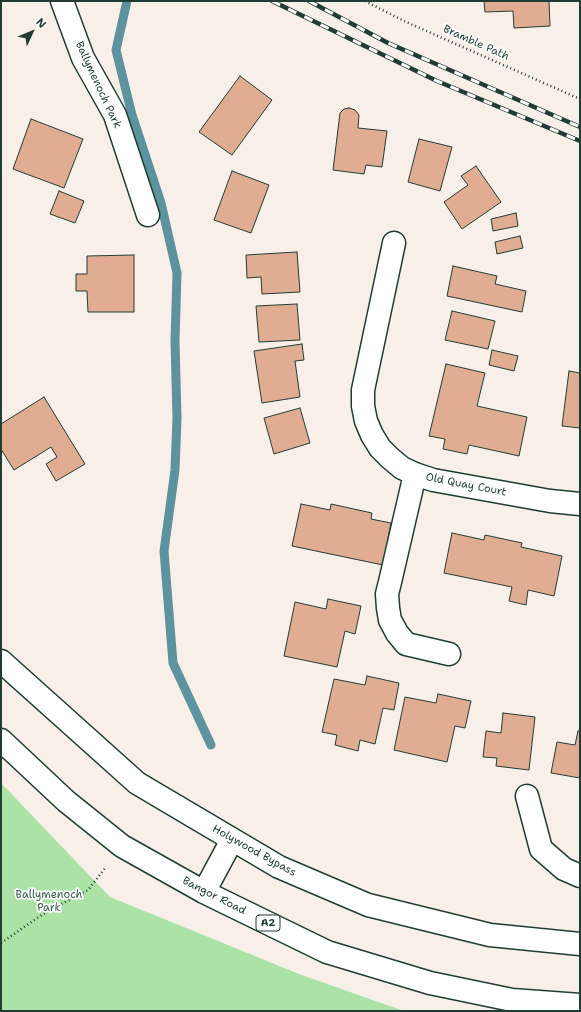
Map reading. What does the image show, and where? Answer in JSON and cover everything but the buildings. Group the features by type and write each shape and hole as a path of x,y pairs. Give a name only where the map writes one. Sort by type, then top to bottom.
{"main road":[{"name":"Ballymenoch Park","path":"62,1 83,58 114,116 148,215"},
{"name":"Old Quay Court","path":"394,243 363,390 363,406 366,421 380,448 402,468 433,480 550,501 580,504"},
{"path":"415,474 387,594 390,620 397,633 406,644 449,654"},
{"name":"Holywood Bypass","path":"1,661 137,783 279,867 368,905 490,935 580,944"},
{"name":"Bangor Road","path":"1,740 66,800 122,846 204,892 327,952 430,983 516,1005 580,1005"},
{"path":"527,796 541,849 564,869 580,876"},
{"path":"204,892 232,840"}],"path":[{"name":"Bramble Path","path":"365,1 404,21 580,99"},
{"path":"1,942 43,914 88,890 122,846"}],"green space":[{"path":"1,783 110,897 299,974 404,1011 1,1011"}],"waterway":[{"path":"127,1 116,50 132,115 161,203 177,273 175,341 177,418 175,470 164,551 173,663 211,745"}],"railway":[{"path":"272,1 437,81 580,141"},
{"path":"309,1 388,43 580,127"}]}
